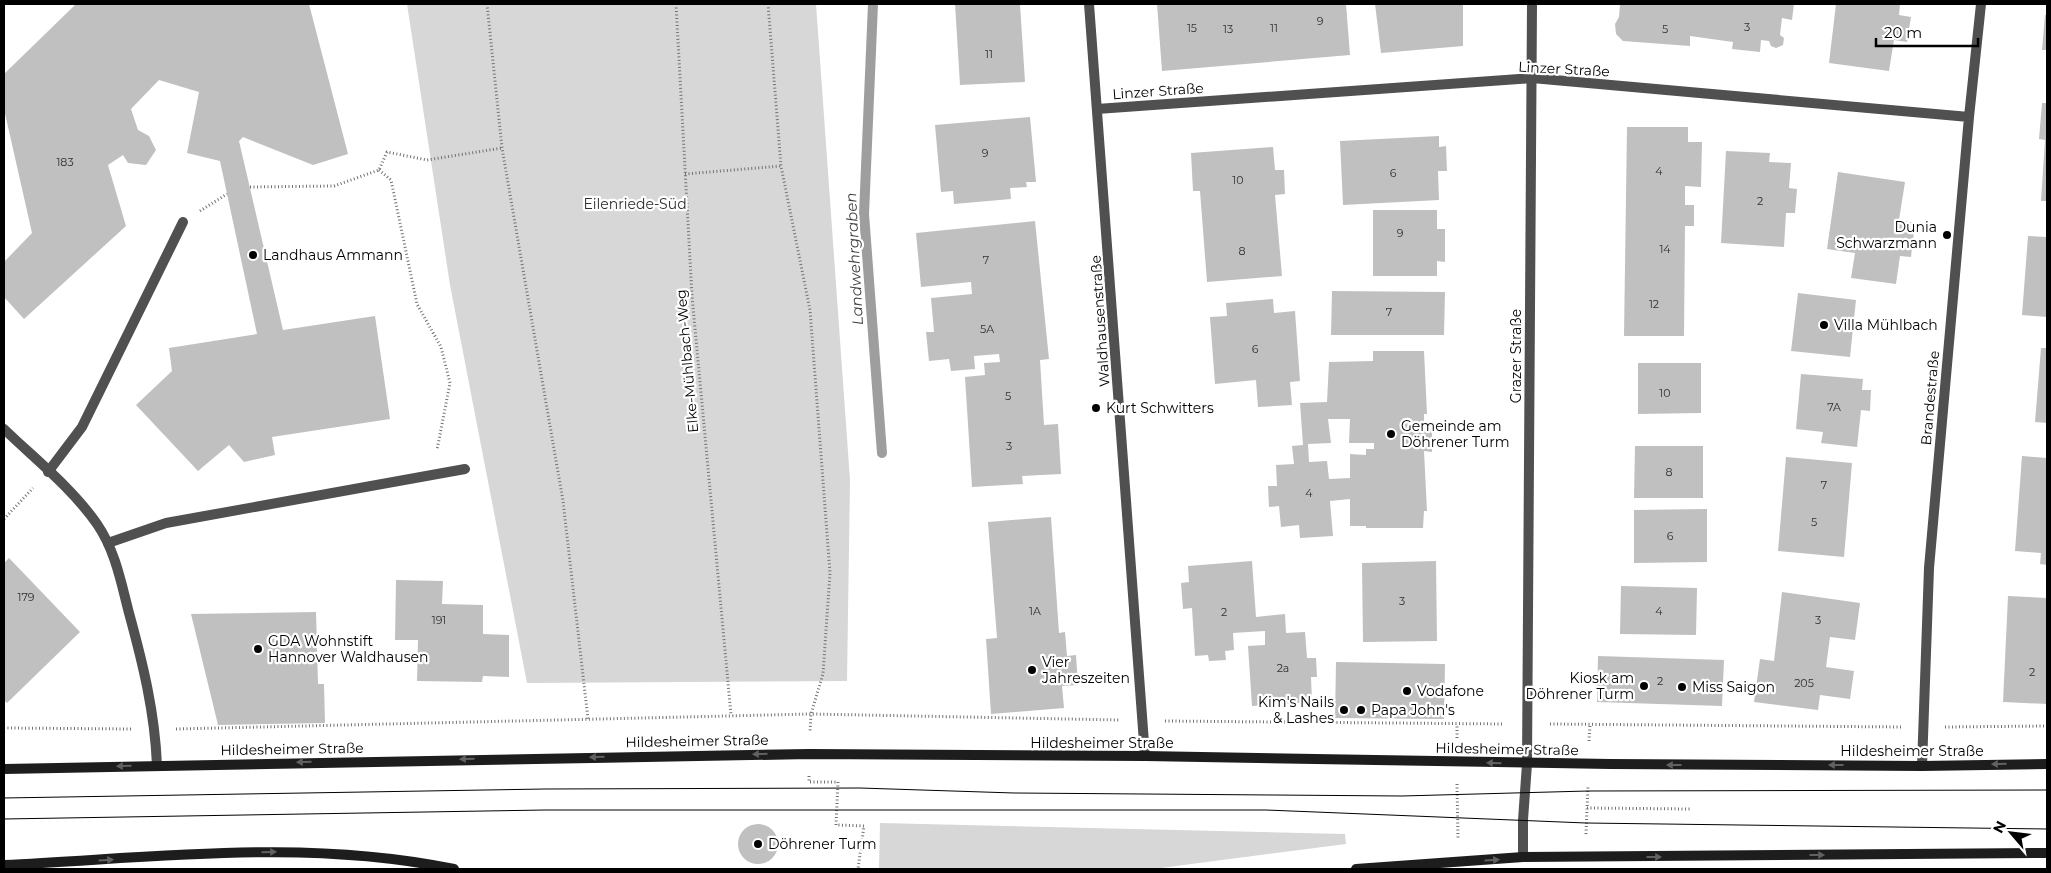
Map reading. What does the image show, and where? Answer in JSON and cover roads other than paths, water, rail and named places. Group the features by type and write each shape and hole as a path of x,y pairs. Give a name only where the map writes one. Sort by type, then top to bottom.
{"main road":[{"name":"Hildesheimer Straße","path":"4,768 809,754 1060,757 1145,756 1528,764 1922,766 2047,764"},
{"path":"4,865 286,852 379,857 454,869"},
{"path":"1356,869 1523,857 2047,853"}],"street":[{"name":"Waldhausenstraße","path":"1089,4 1145,756"},
{"name":"Grazer Straße","path":"1523,857 1523,820 1528,764 1532,4"},
{"name":"Brandestraße","path":"1922,766 1929,568 1969,117 1981,4"},
{"name":"Linzer Straße","path":"1097,108 1532,78 1969,117"},
{"path":"48,472 82,427 183,222"},
{"path":"4,429 86,509 108,543 119,573 145,674 156,730 157,766"},
{"path":"108,543 166,523 465,469"}],"waterway":[{"name":"Landwehrgraben","path":"873,4 864,214 882,453"}],"tram line":[{"path":"4,798 545,789 860,788 1014,793 1402,796 1588,791 2047,790"},
{"path":"4,819 545,810 1266,810 1586,823 2047,829"}],"place":[{"name":"Dunia Schwarzmann","path":"1947,235"},
{"name":"Landhaus Ammann","path":"253,255"},
{"name":"Villa Mühlbach","path":"1824,325"},
{"name":"Kurt Schwitters","path":"1096,408"},
{"name":"Gemeinde am Döhrener Turm","path":"1391,434"},
{"name":"GDA Wohnstift Hannover Waldhausen","path":"258,649"},
{"name":"Vier Jahreszeiten","path":"1032,670"},
{"name":"Kiosk am Döhrener Turm","path":"1644,686"},
{"name":"Miss Saigon","path":"1682,687"},
{"name":"Vodafone","path":"1407,691"},
{"name":"Kim's Nails & Lashes","path":"1344,710"},
{"name":"Papa John's","path":"1361,710"},
{"name":"Döhrener Turm","path":"758,844"}],"park label":[{"name":"Eilenriede-Süd","path":"635,204"}]}
